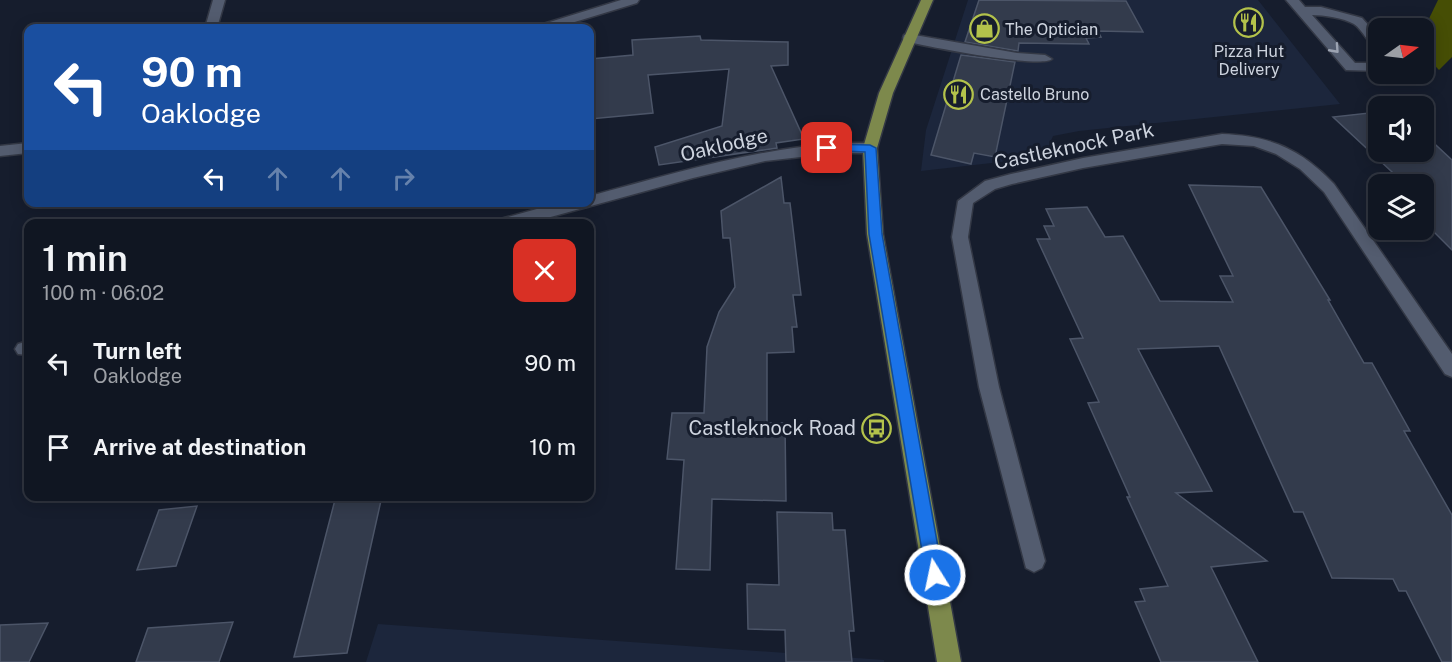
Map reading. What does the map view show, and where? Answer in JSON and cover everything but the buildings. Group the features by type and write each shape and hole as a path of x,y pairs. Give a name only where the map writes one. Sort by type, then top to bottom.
{"main road":[{"path":"927,0 885,93 870,148 875,234 950,662"}],"street":[{"path":"212,24 219,0"},
{"path":"557,24 633,0"},
{"path":"1296,4 1317,0"},
{"path":"1296,4 1358,21 1368,32"},
{"path":"1296,4 1351,67 1368,67"},
{"path":"909,38 1017,57 1045,59"},
{"name":"Castleknock Park","path":"1034,561 989,387 960,237 966,201 990,185 1083,163 1222,139 1259,142 1292,154 1313,171 1329,189 1452,369"},
{"name":"Oaklodge","path":"594,200 783,154 841,147 870,148"},
{"path":"0,151 24,148"},
{"path":"521,219 565,207"}],"shaded area":[{"path":"968,0 1258,0 1340,104 1079,131 1053,136 1044,157 921,171 926,130"},
{"path":"378,624 884,660 884,662 366,662"}],"green space":[{"path":"1438,0 1452,0 1452,57 1439,70 1434,65 1434,18 1429,18"}],"place":[{"name":"Pizza Hut Delivery","path":"1249,23"},
{"name":"The Optician","path":"984,29"},
{"name":"Castello Bruno","path":"959,94"},
{"name":"Castleknock Road","path":"877,428"}],"route":[{"path":"827,148 870,148 875,234 935,575"}]}
